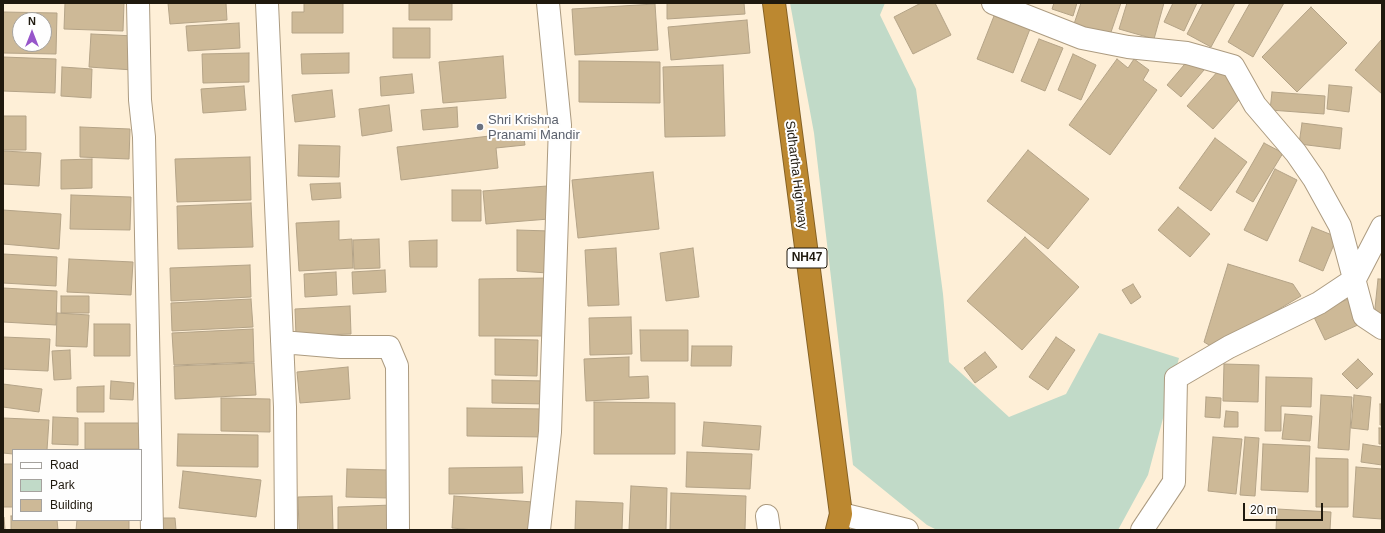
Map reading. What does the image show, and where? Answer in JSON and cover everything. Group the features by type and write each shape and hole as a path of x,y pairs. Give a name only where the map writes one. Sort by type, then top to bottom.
{"highway":[{"name":"Sidhartha Highway","path":"774,3 843,525"}],"street":[{"path":"138,3 140,100 144,137 152,530"},
{"path":"267,3 285,407 286,530"},
{"path":"539,530 550,432 560,125 548,3"},
{"path":"993,3 1082,38 1128,47 1187,53 1233,66 1255,105 1296,153 1314,179 1340,226 1364,316 1382,328"},
{"path":"1142,530 1174,482 1176,378 1229,348 1319,303 1355,279 1382,227"},
{"path":"282,342 341,347 389,347 397,366 398,530"},
{"path":"843,525 899,529"}],"green space":[{"path":"790,3 885,3 880,15 916,89 943,294 949,362 1009,417 1066,394 1099,333 1179,358 1148,475 1118,530 937,530 927,525 853,465 814,133"}],"building":[{"path":"65,3 124,3 123,31 64,29"},
{"path":"168,3 226,3 227,20 170,24"},
{"path":"304,3 343,3 343,33 292,33 292,12 304,12"},
{"path":"409,3 452,3 452,20 409,20"},
{"path":"667,3 744,3 745,14 667,19"},
{"path":"921,3 935,3 951,35 913,54 894,17"},
{"path":"1054,3 1077,3 1073,16 1052,9"},
{"path":"1081,3 1121,3 1110,35 1074,24"},
{"path":"1127,3 1164,3 1154,39 1119,29"},
{"path":"1173,3 1197,3 1184,31 1164,22"},
{"path":"1203,3 1235,3 1211,47 1187,34"},
{"path":"1250,3 1284,3 1253,57 1228,42"},
{"path":"655,4 658,50 575,55 572,9"},
{"path":"1311,7 1347,43 1297,92 1262,57"},
{"path":"3,12 12,12 12,52 52,52 52,13 57,13 56,54 3,53"},
{"path":"994,16 1030,29 1013,73 977,59"},
{"path":"747,20 750,53 671,60 668,27"},
{"path":"239,23 240,48 188,51 186,26"},
{"path":"393,28 430,28 430,58 393,58"},
{"path":"91,34 135,36 133,70 89,67"},
{"path":"1039,39 1063,48 1045,91 1021,81"},
{"path":"1382,39 1382,94 1355,70"},
{"path":"249,53 249,82 203,83 202,54"},
{"path":"349,53 349,73 302,74 301,54"},
{"path":"1073,54 1096,65 1081,100 1058,90"},
{"path":"503,56 506,98 443,103 439,62"},
{"path":"3,57 56,59 55,93 3,91"},
{"path":"1190,58 1204,70 1181,97 1167,85"},
{"path":"1117,59 1128,68 1134,59 1149,70 1143,80 1157,90 1110,155 1069,125"},
{"path":"579,61 660,62 660,103 579,102"},
{"path":"723,65 725,136 665,137 663,67"},
{"path":"62,67 92,69 91,98 61,96"},
{"path":"1219,70 1246,92 1213,129 1187,106"},
{"path":"412,74 414,93 381,96 380,77"},
{"path":"1329,85 1352,87 1349,112 1327,109"},
{"path":"244,86 246,110 203,113 201,89"},
{"path":"332,90 335,117 295,122 292,95"},
{"path":"1272,92 1325,96 1324,114 1270,110"},
{"path":"389,105 392,131 362,136 359,109"},
{"path":"457,107 458,127 423,130 421,110"},
{"path":"3,116 26,116 26,150 3,150"},
{"path":"1302,123 1342,128 1340,149 1299,144"},
{"path":"80,127 130,129 129,159 80,157"},
{"path":"523,132 525,145 496,148 498,168 401,180 397,147"},
{"path":"1215,138 1247,162 1211,211 1179,188"},
{"path":"1264,143 1283,153 1253,202 1236,192"},
{"path":"299,145 340,146 339,177 298,176"},
{"path":"1028,150 1089,199 1048,249 987,201"},
{"path":"3,151 41,153 39,186 3,184"},
{"path":"250,157 251,200 177,202 175,159"},
{"path":"92,159 92,188 61,189 61,160"},
{"path":"1275,169 1297,180 1267,241 1244,230"},
{"path":"653,172 659,229 578,238 572,180"},
{"path":"340,183 341,198 312,200 310,184"},
{"path":"547,186 549,219 486,224 483,191"},
{"path":"452,190 481,190 481,221 452,221"},
{"path":"71,195 131,197 130,230 70,229"},
{"path":"251,203 253,247 178,249 177,206"},
{"path":"1178,207 1210,234 1190,257 1158,230"},
{"path":"3,210 61,214 59,249 3,244"},
{"path":"339,221 339,240 352,239 353,268 299,271 296,223"},
{"path":"1312,227 1337,237 1323,271 1299,261"},
{"path":"517,230 550,231 548,273 517,271"},
{"path":"1025,237 1079,287 1022,350 967,301"},
{"path":"379,239 380,268 354,269 353,240"},
{"path":"437,240 437,267 410,267 409,241"},
{"path":"616,248 619,305 588,306 585,250"},
{"path":"693,248 699,297 666,301 660,253"},
{"path":"3,254 57,257 56,286 3,283"},
{"path":"69,259 133,262 131,295 67,292"},
{"path":"1228,264 1293,284 1301,296 1214,348 1204,342"},
{"path":"250,265 251,297 171,301 170,268"},
{"path":"385,270 386,292 353,294 352,272"},
{"path":"336,272 337,295 305,297 304,274"},
{"path":"548,278 548,336 479,336 479,279"},
{"path":"1378,279 1382,279 1382,319 1374,318"},
{"path":"1133,284 1141,297 1131,304 1122,290"},
{"path":"3,288 57,291 56,325 3,322"},
{"path":"61,296 89,296 89,313 61,313"},
{"path":"251,299 253,327 172,331 171,303"},
{"path":"1348,299 1360,324 1325,340 1313,315"},
{"path":"350,306 351,334 296,336 295,309"},
{"path":"57,313 89,315 87,347 56,346"},
{"path":"631,317 632,354 590,355 589,318"},
{"path":"94,324 130,324 130,356 94,356"},
{"path":"253,329 254,362 174,365 172,333"},
{"path":"640,330 688,330 688,361 641,361"},
{"path":"3,337 50,339 48,371 3,369"},
{"path":"1056,337 1075,350 1048,390 1029,377"},
{"path":"495,339 538,340 537,376 495,375"},
{"path":"692,346 732,346 731,366 691,366"},
{"path":"70,350 71,379 54,380 52,351"},
{"path":"985,352 997,367 975,383 964,368"},
{"path":"629,357 629,377 648,376 649,398 586,401 584,359"},
{"path":"1358,359 1373,374 1357,389 1342,374"},
{"path":"254,363 256,395 175,399 174,366"},
{"path":"1224,364 1259,365 1258,402 1223,401"},
{"path":"348,367 350,399 300,403 297,372"},
{"path":"1266,377 1312,378 1311,407 1281,406 1281,431 1265,431"},
{"path":"492,380 548,381 547,404 492,403"},
{"path":"111,381 134,383 133,400 110,399"},
{"path":"3,384 42,389 39,412 3,407"},
{"path":"104,386 104,412 77,412 77,387"},
{"path":"1321,395 1352,397 1349,450 1318,448"},
{"path":"1354,395 1371,397 1368,430 1351,428"},
{"path":"1206,397 1221,398 1220,418 1205,417"},
{"path":"221,398 270,399 270,432 221,431"},
{"path":"594,402 675,403 675,454 594,454"},
{"path":"1380,404 1382,404 1382,425 1380,425"},
{"path":"467,408 546,409 546,437 467,436"},
{"path":"1226,411 1238,412 1238,427 1224,427"},
{"path":"1285,414 1312,416 1310,441 1282,439"},
{"path":"53,417 78,418 78,445 52,444"},
{"path":"3,418 49,420 47,449 12,449 12,454 3,453"},
{"path":"704,422 761,426 759,450 702,446"},
{"path":"85,423 142,423 142,449 85,449"},
{"path":"1379,428 1382,428 1382,444 1379,444"},
{"path":"178,434 258,435 258,467 177,466"},
{"path":"1213,437 1242,439 1236,494 1208,491"},
{"path":"1245,437 1259,438 1255,496 1240,495"},
{"path":"1263,444 1310,446 1308,492 1261,490"},
{"path":"1363,444 1382,447 1382,465 1361,462"},
{"path":"687,452 752,454 750,489 686,487"},
{"path":"1316,458 1348,459 1348,507 1316,507"},
{"path":"3,464 12,464 12,507 3,507"},
{"path":"522,467 523,493 449,494 449,468"},
{"path":"1356,467 1382,469 1382,519 1353,517"},
{"path":"347,469 389,470 388,498 346,497"},
{"path":"183,471 261,480 256,517 179,508"},
{"path":"631,486 667,488 666,530 629,530"},
{"path":"671,493 746,496 745,530 670,530"},
{"path":"332,496 333,530 299,530 298,497"},
{"path":"454,496 533,502 531,530 474,530 452,528"},
{"path":"576,501 623,503 622,530 575,530"},
{"path":"392,505 392,530 338,530 338,507"},
{"path":"1277,509 1331,512 1330,530 1276,530"},
{"path":"12,516 12,521 57,521 58,530 11,530"},
{"path":"4,517 5,530 3,530"},
{"path":"161,518 175,518 176,530 162,530"},
{"path":"77,521 129,521 129,530 76,530"}],"place":[{"name":"Shri Krishna Pranami Mandir","path":"480,127"}]}
